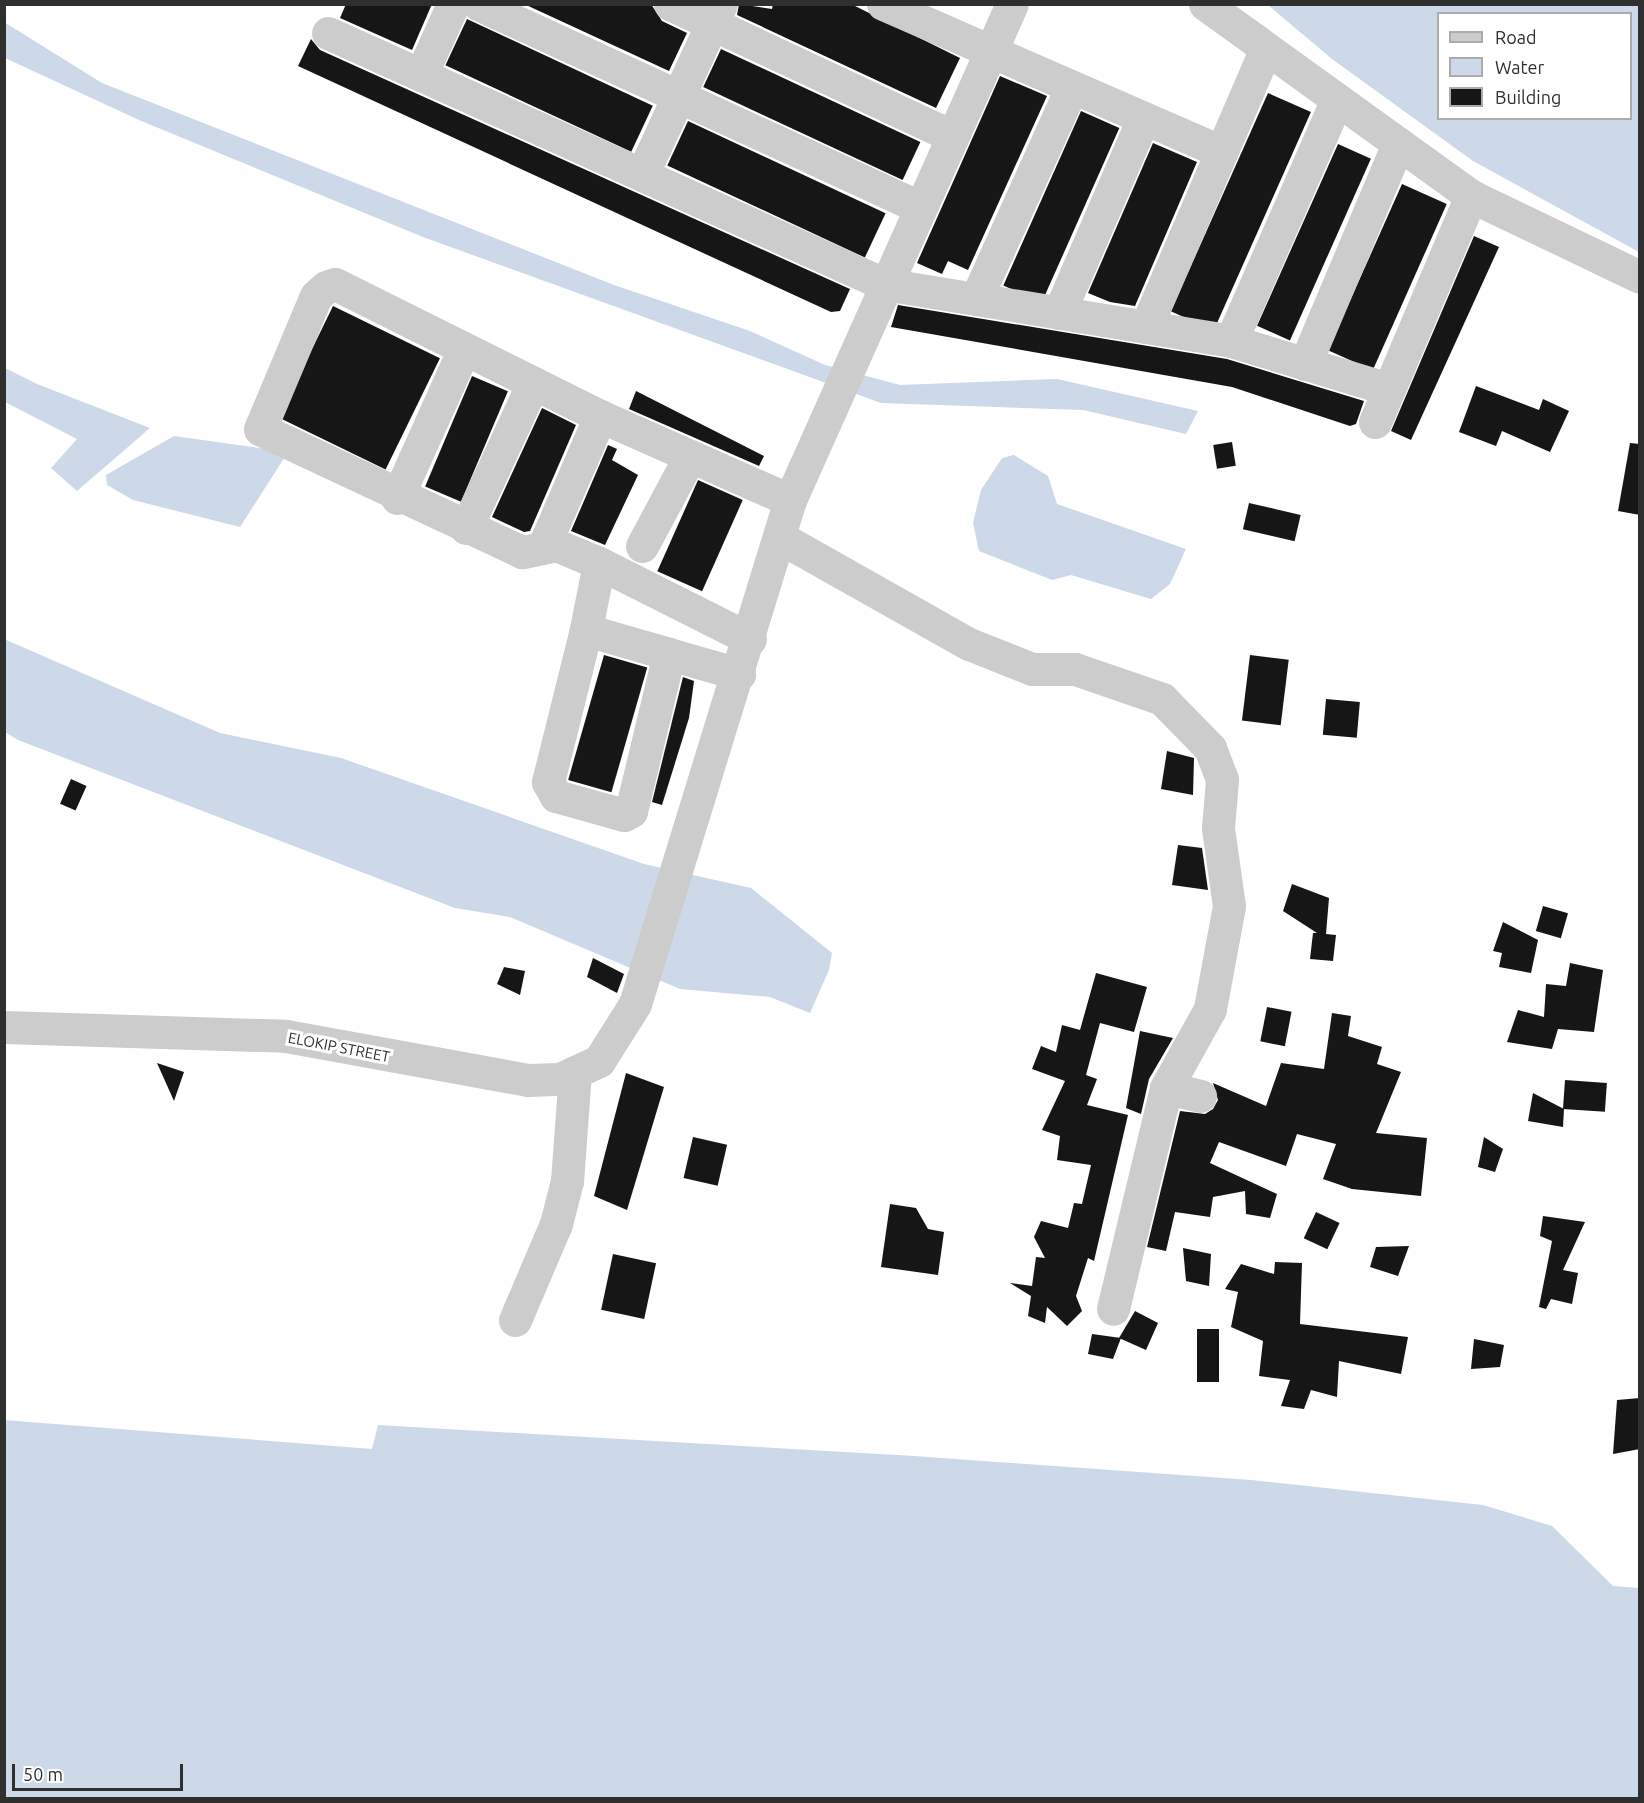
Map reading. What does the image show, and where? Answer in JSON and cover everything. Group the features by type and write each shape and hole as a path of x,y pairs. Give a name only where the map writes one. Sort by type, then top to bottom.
{"street":[{"path":"421,75 453,4"},
{"path":"478,4 919,207"},
{"path":"670,4 716,14 952,136"},
{"name":"ELOKIP STREET","path":"4,1027 286,1036 487,1075 560,1079 600,1061 635,1004 680,854 740,674 790,500 884,284 1012,4"},
{"path":"1205,4 1471,196 1640,277"},
{"path":"894,7 990,54 1221,152"},
{"path":"642,175 716,14"},
{"path":"328,33 884,284 1231,341 1389,389"},
{"path":"1146,327 1266,49"},
{"path":"976,299 1071,89"},
{"path":"1231,341 1337,100"},
{"path":"1059,313 1143,119"},
{"path":"1305,363 1398,144"},
{"path":"1375,422 1471,196"},
{"path":"750,639 599,563 556,545 522,552 397,498 260,429 312,306 326,287 335,284 600,416 790,500"},
{"path":"397,498 464,348"},
{"path":"466,528 533,383"},
{"path":"543,548 600,416"},
{"path":"642,546 690,456"},
{"path":"779,537 969,644 1032,669 1075,669 1162,699 1210,748 1222,780 1218,828 1229,906 1210,1009 1166,1088 1113,1309"},
{"path":"599,563 585,634 548,782 556,796 624,815 631,811 669,654"},
{"path":"585,634 740,674"},
{"path":"515,1320 556,1224 567,1181 574,1072"},
{"path":"1166,1088 1200,1096"}],"water":[{"path":"1268,5 1639,5 1639,252 1473,161 1332,59"},
{"path":"4,22 102,83 614,285 750,331 825,365 900,385 1057,379 1198,411 1186,434 1083,410 881,403 423,237 139,120 5,58"},
{"path":"5,368 37,384 150,428 77,491 51,468 77,439 5,402"},
{"path":"174,436 288,452 240,527 133,500 107,485 106,475"},
{"path":"1014,455 1048,476 1057,504 1186,549 1170,584 1151,599 1071,575 1052,580 979,551 973,523 981,490 1002,458"},
{"path":"4,639 220,733 341,758 644,864 751,888 832,953 829,970 810,1013 770,997 680,989 510,917 455,908 18,740 5,732"},
{"path":"4,1420 372,1449 378,1425 914,1456 1251,1480 1483,1505 1552,1526 1613,1586 1639,1588 1639,1798 5,1798"}],"building":[{"path":"346,4 432,4 412,50 340,18"},
{"path":"524,4 651,4 662,21 687,33 669,71"},
{"path":"739,4 772,9 773,4 851,4 960,58 936,108 737,15"},
{"path":"467,19 653,106 631,152 445,65"},
{"path":"311,39 320,50 850,289 840,311 831,312 298,66"},
{"path":"721,49 920,142 903,180 703,87"},
{"path":"1000,76 1047,96 968,270 948,261 942,274 917,263"},
{"path":"1268,93 1311,112 1214,330 1171,311"},
{"path":"1081,111 1119,128 1042,303 1003,285"},
{"path":"688,121 886,213 865,258 667,165"},
{"path":"1153,143 1197,162 1135,306 1110,302 1088,293"},
{"path":"1338,144 1371,159 1290,340 1257,326"},
{"path":"1402,184 1447,204 1373,370 1328,350"},
{"path":"1474,236 1499,247 1411,440 1391,431"},
{"path":"898,305 1227,359 1364,401 1356,424 1350,426 1232,387 891,327"},
{"path":"333,306 440,358 386,470 279,417"},
{"path":"472,376 508,391 461,502 425,486"},
{"path":"1476,386 1539,410 1543,399 1569,411 1550,452 1502,431 1496,446 1459,432"},
{"path":"636,391 764,456 759,466 629,409"},
{"path":"542,408 576,425 530,531 524,532 492,517"},
{"path":"1232,442 1236,466 1217,469 1213,445"},
{"path":"1630,443 1640,444 1640,515 1618,511"},
{"path":"608,445 617,449 612,460 638,475 605,545 571,531"},
{"path":"698,480 743,500 702,591 657,571"},
{"path":"1249,503 1301,515 1295,541 1243,529"},
{"path":"604,655 647,667 611,792 568,780"},
{"path":"1250,655 1289,660 1281,725 1242,721"},
{"path":"683,677 694,681 689,718 662,805 652,802"},
{"path":"1326,699 1360,702 1357,738 1323,735"},
{"path":"1167,751 1194,758 1193,795 1161,789"},
{"path":"71,779 87,786 76,811 60,804"},
{"path":"1178,845 1202,848 1208,890 1172,885"},
{"path":"1292,884 1329,898 1326,934 1336,935 1333,961 1310,959 1313,933 1317,933 1283,911"},
{"path":"1543,906 1568,913 1561,938 1536,931"},
{"path":"1503,922 1538,940 1531,973 1499,967 1502,953 1493,951"},
{"path":"593,958 624,974 617,993 587,977"},
{"path":"1570,963 1603,970 1594,1032 1558,1029 1552,1049 1507,1042 1518,1010 1544,1017 1546,984 1566,986"},
{"path":"504,967 525,971 520,995 497,984"},
{"path":"1096,973 1147,987 1134,1032 1100,1023 1086,1075 1097,1079 1087,1105 1128,1115 1094,1261 1088,1258 1076,1296 1082,1311 1067,1326 1047,1307 1045,1323 1028,1316 1031,1296 1010,1283 1032,1286 1036,1257 1045,1258 1034,1237 1041,1221 1068,1228 1074,1203 1082,1204 1091,1165 1057,1160 1060,1136 1042,1130 1065,1081 1032,1069 1041,1046 1056,1052 1062,1025 1080,1030"},
{"path":"1267,1007 1292,1012 1285,1046 1260,1041"},
{"path":"1332,1013 1351,1016 1348,1036 1382,1047 1377,1064 1401,1072 1376,1133 1427,1138 1421,1196 1352,1189 1323,1179 1336,1144 1297,1134 1286,1166 1219,1142 1210,1163 1277,1194 1270,1218 1246,1214 1245,1191 1213,1197 1210,1217 1175,1212 1166,1251 1147,1247 1180,1111 1205,1114 1213,1109 1218,1100 1213,1083 1266,1106 1281,1063 1324,1069"},
{"path":"1140,1031 1173,1038 1149,1079 1141,1114 1126,1108"},
{"path":"157,1063 184,1072 174,1101"},
{"path":"626,1073 664,1087 627,1210 594,1196"},
{"path":"1565,1080 1607,1083 1605,1112 1563,1109"},
{"path":"1533,1093 1564,1109 1563,1127 1528,1121"},
{"path":"693,1137 727,1145 718,1186 684,1178"},
{"path":"1484,1137 1503,1149 1495,1172 1478,1167"},
{"path":"890,1204 916,1208 928,1229 944,1232 938,1275 881,1267"},
{"path":"1316,1212 1340,1223 1327,1249 1304,1238"},
{"path":"1543,1216 1585,1222 1563,1270 1578,1273 1572,1304 1551,1299 1546,1309 1539,1307 1552,1241 1540,1236"},
{"path":"1409,1246 1398,1276 1370,1267 1376,1247"},
{"path":"1183,1248 1211,1254 1209,1286 1186,1281"},
{"path":"613,1254 656,1263 644,1319 601,1310"},
{"path":"1275,1262 1302,1263 1300,1324 1408,1337 1401,1374 1339,1361 1337,1397 1311,1390 1304,1409 1281,1406 1290,1380 1259,1376 1263,1341 1231,1327 1238,1292 1225,1289 1241,1264 1274,1274"},
{"path":"1135,1311 1158,1323 1146,1350 1119,1338"},
{"path":"1197,1329 1219,1329 1219,1382 1197,1382"},
{"path":"1092,1334 1121,1338 1113,1359 1088,1354"},
{"path":"1474,1339 1504,1345 1500,1367 1471,1369"},
{"path":"1640,1398 1640,1449 1613,1454 1617,1400"}]}
